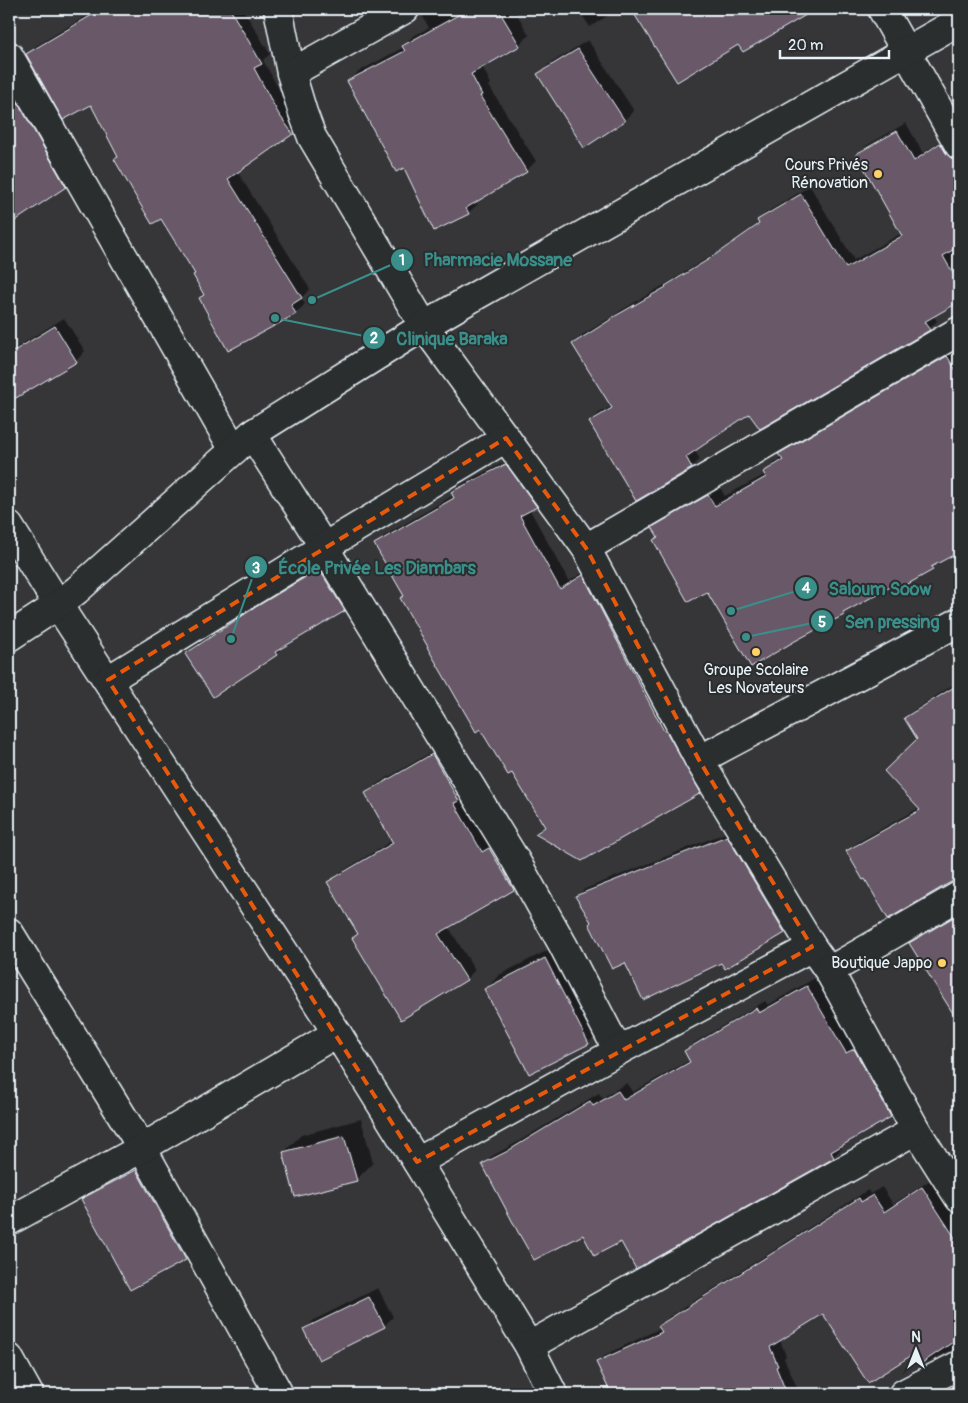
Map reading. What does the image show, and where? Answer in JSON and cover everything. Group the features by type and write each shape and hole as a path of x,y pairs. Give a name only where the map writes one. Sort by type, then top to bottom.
{"street":[{"path":"278,9 291,73 312,137 424,326 586,548 699,760 812,947 829,971 916,1130 952,1169 959,1198"},
{"path":"291,73 406,9"},
{"path":"882,9 959,144"},
{"path":"9,637 58,605 77,590 243,442 424,326 959,21"},
{"path":"9,56 243,442 324,546 516,861 563,945 618,1051"},
{"path":"586,548 959,330"},
{"path":"108,680 324,546 506,438"},
{"path":"9,526 58,605 337,1033 529,1346 553,1394"},
{"path":"699,760 959,622"},
{"path":"829,971 959,896"},
{"path":"417,1162 812,947"},
{"path":"13,949 142,1148 279,1394"},
{"path":"9,1221 142,1148 337,1033"},
{"path":"529,1346 916,1130"},
{"path":"9,1358 29,1394"},
{"path":"903,1394 959,1365"}],"highlighted area":[{"path":"506,438 586,548 699,760 812,947 417,1162 108,680"}],"building":[{"path":"102,9 230,9 262,64 254,68 278,113 293,134 228,179 302,298 291,305 296,314 228,351 199,298 204,295 193,275 195,274 161,219 152,224 114,159 118,157 91,105 63,120 26,54"},
{"path":"469,9 498,9 520,46 471,74 482,95 480,96 527,172 466,208 469,214 434,231 404,168 396,172 347,81 405,51 402,46"},
{"path":"631,9 816,9 743,52 738,45 677,82"},
{"path":"578,49 625,121 584,148 537,74"},
{"path":"9,87 66,187 9,225"},
{"path":"897,131 914,161 940,143 946,153 959,166 959,246 943,256 959,284 959,302 924,322 930,330 760,429 749,414 686,457 692,468 636,501 589,422 612,408 572,344 709,259 759,224 757,220 801,194 846,268 902,236 856,154"},
{"path":"55,326 77,362 9,402 9,354"},
{"path":"947,356 959,375 959,552 931,567 933,570 897,590 894,585 751,667 707,592 688,602 653,540 658,537 652,527 708,495 715,506 766,477 763,472 783,460 778,454"},
{"path":"506,464 537,507 520,516 560,589 583,575 664,731 666,731 701,793 582,861 535,834 545,827 512,773 508,775 480,729 476,732 400,598 404,596 374,544 454,498 451,492"},
{"path":"319,569 345,611 275,652 277,655 213,697 185,654 254,608"},
{"path":"959,684 959,880 951,882 888,919 846,851 920,810 884,771 917,739 904,718"},
{"path":"432,754 459,801 454,803 482,852 489,848 514,890 438,934 467,980 401,1020 352,938 358,934 327,882 393,843 365,793"},
{"path":"727,836 785,933 725,969 721,963 643,1000 625,963 612,969 589,924 591,922 575,896"},
{"path":"959,914 959,1023 909,943"},
{"path":"545,958 589,1044 529,1074 484,989"},
{"path":"807,986 846,1053 854,1049 891,1117 831,1152 834,1158 636,1269 621,1242 594,1256 583,1235 534,1260 482,1164 506,1152 590,1101 593,1106 618,1091 624,1100 690,1062 684,1051 756,1008 759,1013"},
{"path":"344,1136 357,1181 295,1197 283,1152"},
{"path":"136,1170 186,1260 130,1290 81,1199"},
{"path":"922,1187 959,1244 959,1338 919,1365 912,1355 868,1383 823,1314 770,1347 787,1394 611,1394 596,1362 662,1332 658,1326 859,1198 861,1202 873,1195 884,1212"},
{"path":"369,1297 385,1327 319,1360 303,1329"}],"place":[{"name":"Cours Privés Rénovation","path":"878,174"},
{"name":"Pharmacie Mossane","path":"312,300"},
{"name":"Clinique Baraka","path":"275,318"},
{"name":"Saloum Soow","path":"731,611"},
{"name":"Sen pressing","path":"746,637"},
{"name":"École Privée Les Diambars","path":"231,639"},
{"name":"Groupe Scolaire Les Novateurs","path":"756,652"},
{"name":"Boutique Jappo","path":"942,963"}]}
